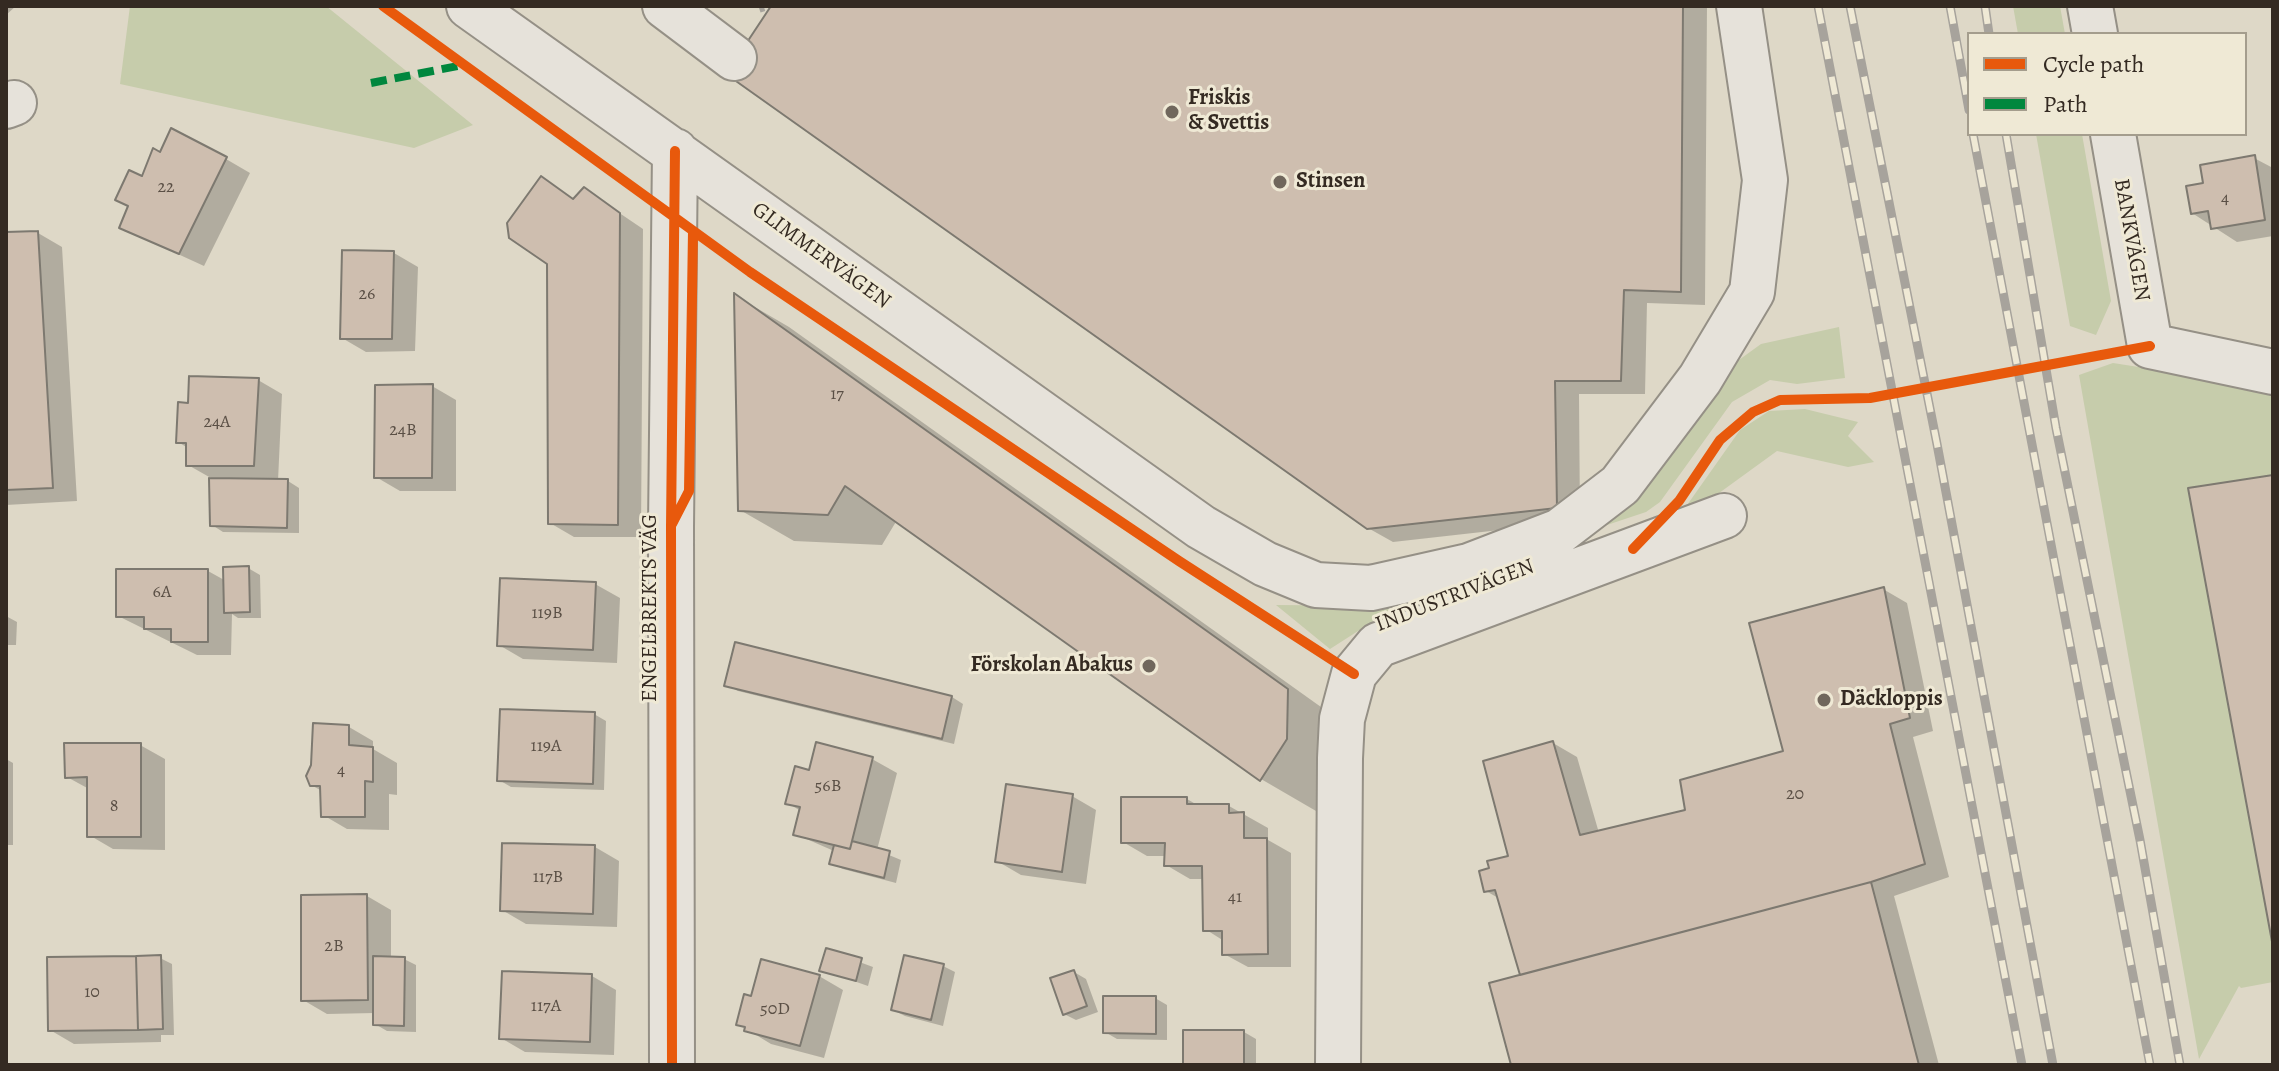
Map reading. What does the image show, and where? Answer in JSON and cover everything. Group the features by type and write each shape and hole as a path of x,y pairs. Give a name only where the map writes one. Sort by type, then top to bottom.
{"street":[{"name":"GLIMMERVÄGEN","path":"469,6 1172,507 1265,564 1316,585 1371,588 1469,566 1560,531 1620,485 1700,379 1752,292 1765,180 1739,6"},
{"path":"665,6 734,58"},
{"path":"2090,6 2095,32"},
{"name":"BANKVÄGEN","path":"2113,136 2150,346 2273,372"},
{"name":"ENGELBREKTS VÄG","path":"672,1065 671,512 675,151"},
{"name":"INDUSTRIVÄGEN","path":"1338,1065 1340,758 1342,719 1354,674 1378,645 1724,516"}],"path":[{"path":"761,6 764,15"}],"green space":[{"path":"130,6 326,6 473,125 414,148 120,84"},
{"path":"2013,6 2060,6 2065,32 2018,32"},
{"path":"2036,136 2082,136 2111,301 2096,335 2070,326"},
{"path":"1839,327 1845,378 1797,384 1770,380 1732,402 1660,502 1646,512 1592,530 1714,378 1761,344"},
{"path":"2113,363 2273,388 2273,475 2189,488 2273,947 2273,982 2239,986 2199,1059 2079,375"},
{"path":"1805,409 1858,422 1848,436 1874,462 1848,467 1777,451 1704,504 1685,508 1740,430 1769,411"},
{"path":"1276,605 1397,606 1330,649"}],"building":[{"name":"Stinsen","path":"771,6 1683,6 1681,292 1624,290 1621,381 1555,381 1557,508 1367,529 726,74"},
{"path":"171,128 227,157 179,254 119,228 128,206 115,200 129,170 142,176 153,148 160,152"},
{"path":"2255,155 2265,220 2211,229 2208,211 2191,214 2186,186 2203,183 2200,165"},
{"path":"541,176 573,199 584,187 620,213 618,525 548,524 547,264 509,238 507,223"},
{"path":"38,231 53,488 6,490 6,232"},
{"path":"342,250 394,251 392,339 340,339"},
{"path":"734,293 1288,689 1287,739 1260,781 845,486 828,515 738,511"},
{"path":"189,376 259,378 254,466 186,466 186,443 176,443 178,402 188,403"},
{"path":"433,384 432,478 374,478 375,385"},
{"path":"2273,475 2273,947 2188,488"},
{"path":"209,478 288,479 287,528 210,526"},
{"path":"249,566 250,612 224,613 223,567"},
{"path":"116,569 208,569 208,642 171,642 171,629 144,629 144,617 116,617"},
{"path":"500,578 596,582 593,650 497,646"},
{"path":"1884,587 1910,718 1890,724 1925,864 1871,882 1520,975 1495,890 1484,892 1479,871 1489,868 1487,861 1508,856 1483,761 1553,741 1580,835 1685,810 1680,780 1783,751 1749,623"},
{"path":"735,642 952,696 942,739 724,686"},
{"path":"500,709 595,712 593,784 497,781"},
{"path":"313,723 349,725 349,745 373,747 373,782 365,781 365,817 321,817 320,786 310,786 306,776 311,765"},
{"path":"816,742 873,757 850,849 793,835 800,807 785,804 795,766 809,770"},
{"path":"64,743 141,743 141,837 87,837 87,777 65,778"},
{"path":"1006,784 1073,794 1062,872 995,862"},
{"path":"1121,797 1187,797 1187,804 1229,804 1229,813 1244,812 1244,838 1267,838 1268,954 1222,955 1222,931 1203,931 1202,866 1164,866 1165,843 1121,843"},
{"path":"852,841 890,851 884,878 829,864 834,845 850,849"},
{"path":"502,843 595,845 593,914 500,911"},
{"path":"1871,882 1919,1065 1511,1065 1489,983"},
{"path":"367,894 368,1000 301,1001 301,895"},
{"path":"826,948 862,958 856,981 819,971"},
{"path":"161,955 163,1029 138,1030 136,956"},
{"path":"904,955 944,964 931,1020 891,1010"},
{"path":"136,956 138,1030 48,1031 47,957"},
{"path":"373,956 405,957 404,1026 373,1025"},
{"path":"761,959 820,975 800,1046 744,1031 745,1027 736,1025 744,994 751,996"},
{"path":"1074,970 1087,1006 1063,1015 1050,978"},
{"path":"502,971 592,974 590,1042 499,1039"},
{"path":"1103,996 1156,996 1156,1034 1103,1033"},
{"path":"1183,1030 1244,1030 1244,1065 1183,1065"}],"railway":[{"path":"1818,6 2022,1065"},
{"path":"1850,6 1937,444 2053,1065"},
{"path":"1950,6 1967,99"},
{"path":"1985,6 1989,32"},
{"path":"1973,136 2150,1065"},
{"path":"2006,136 2056,428 2140,840 2180,1065"}],"marked path":[{"path":"371,83 463,65"}],"cycle path":[{"path":"383,6 750,272 1179,561 1354,674"},
{"path":"672,1065 671,527 675,151"},
{"path":"672,524 689,491 693,231"},
{"path":"1633,549 1679,501 1720,440 1753,412 1780,400 1870,398 2150,346"}],"place":[{"name":"Friskis & Svettis","path":"1172,112"},
{"name":"Stinsen","path":"1280,182"},
{"name":"Förskolan Abakus","path":"1149,666"},
{"name":"Däckloppis","path":"1824,700"}]}
